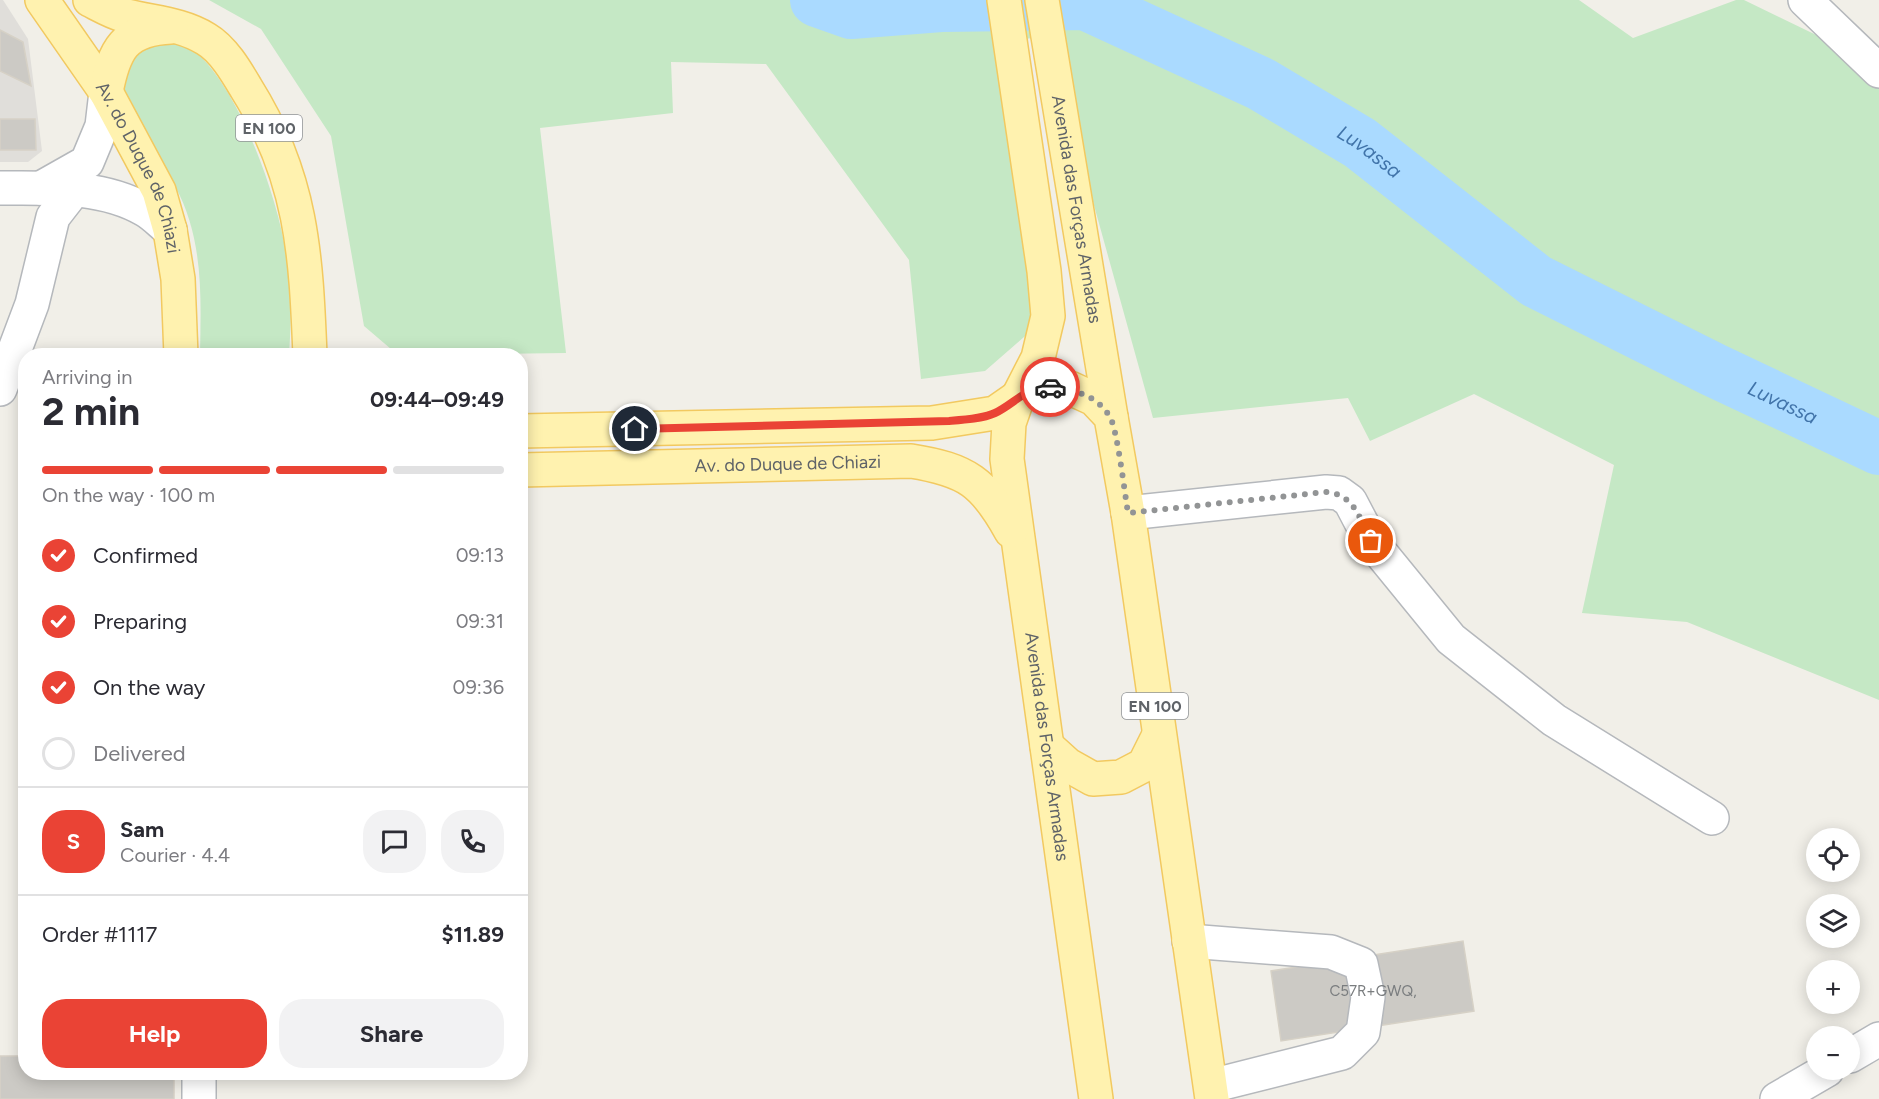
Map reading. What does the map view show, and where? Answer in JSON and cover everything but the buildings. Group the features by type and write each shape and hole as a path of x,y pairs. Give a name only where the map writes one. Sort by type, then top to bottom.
{"main road":[{"name":"Av. do Duque de Chiazi","path":"42,0 106,92 159,191 170,230 178,279 180,348"},
{"name":"EN 100","path":"90,0 121,15 181,26 208,40 232,65 262,114 285,165 298,212 307,272 310,348"},
{"name":"Avenida das Forças Armadas","path":"1004,0 1044,271 1048,316 1038,358 1018,397 1009,423 1007,459 1096,1099"},
{"name":"Avenida das Forças Armadas","path":"1042,0 1128,513 1211,1093"},
{"path":"106,92 111,63 125,41 150,28 181,26"},
{"path":"528,431 932,423 995,413 1018,397 1044,387 1070,388 1094,399 1111,417"},
{"name":"Av. do Duque de Chiazi","path":"528,470 911,461 941,466 962,474 980,486 995,502 1018,544"},
{"name":"EN 100","path":"1047,746 1068,765 1093,778 1121,777 1144,765 1159,735"}],"street":[{"path":"1805,0 1877,63"},
{"path":"41,188 87,162 102,126 106,92"},
{"path":"0,188 74,190 111,196 145,210 170,230"},
{"path":"0,389 32,304 53,217 74,190"},
{"path":"1128,513 1326,492 1339,493 1350,501 1371,541 1451,639 1554,720 1712,818"},
{"path":"1189,941 1331,952 1361,964 1368,997 1363,1032 1342,1053 1211,1093"},
{"path":"1860,1050 1879,1039"},
{"path":"199,1080 199,1099"},
{"path":"1777,1099 1810,1080"}],"shaded area":[{"path":"0,0 3,0 28,39 42,151 28,162 0,162"}],"green space":[{"path":"209,0 1579,0 1633,38 1736,0 1744,0 1872,62 1879,71 1879,700 1687,622 1582,613 1614,465 1474,394 1370,441 1348,398 1153,418 1047,36 1011,41 1048,316 985,371 921,379 909,260 766,64 671,62 673,113 540,128 566,353 528,353 528,348 390,348 364,326 331,136 261,29"},
{"path":"170,38 192,48 228,93 243,120 267,181 284,240 290,288 289,348 200,348 199,269 191,227 175,186 132,117 121,89 121,77 128,60 139,49 153,42"}],"waterway":[{"name":"Luvassa","path":"817,0 851,12 941,5 1085,3 1261,84 1360,143 1536,281 1714,370 1879,448"}],"way so far":[{"path":"1050,387 1070,388 1094,399 1111,417 1128,513 1326,492 1339,493 1350,501 1371,541"}],"route":[{"path":"635,429 932,423 995,413 1018,397 1050,387"}]}
